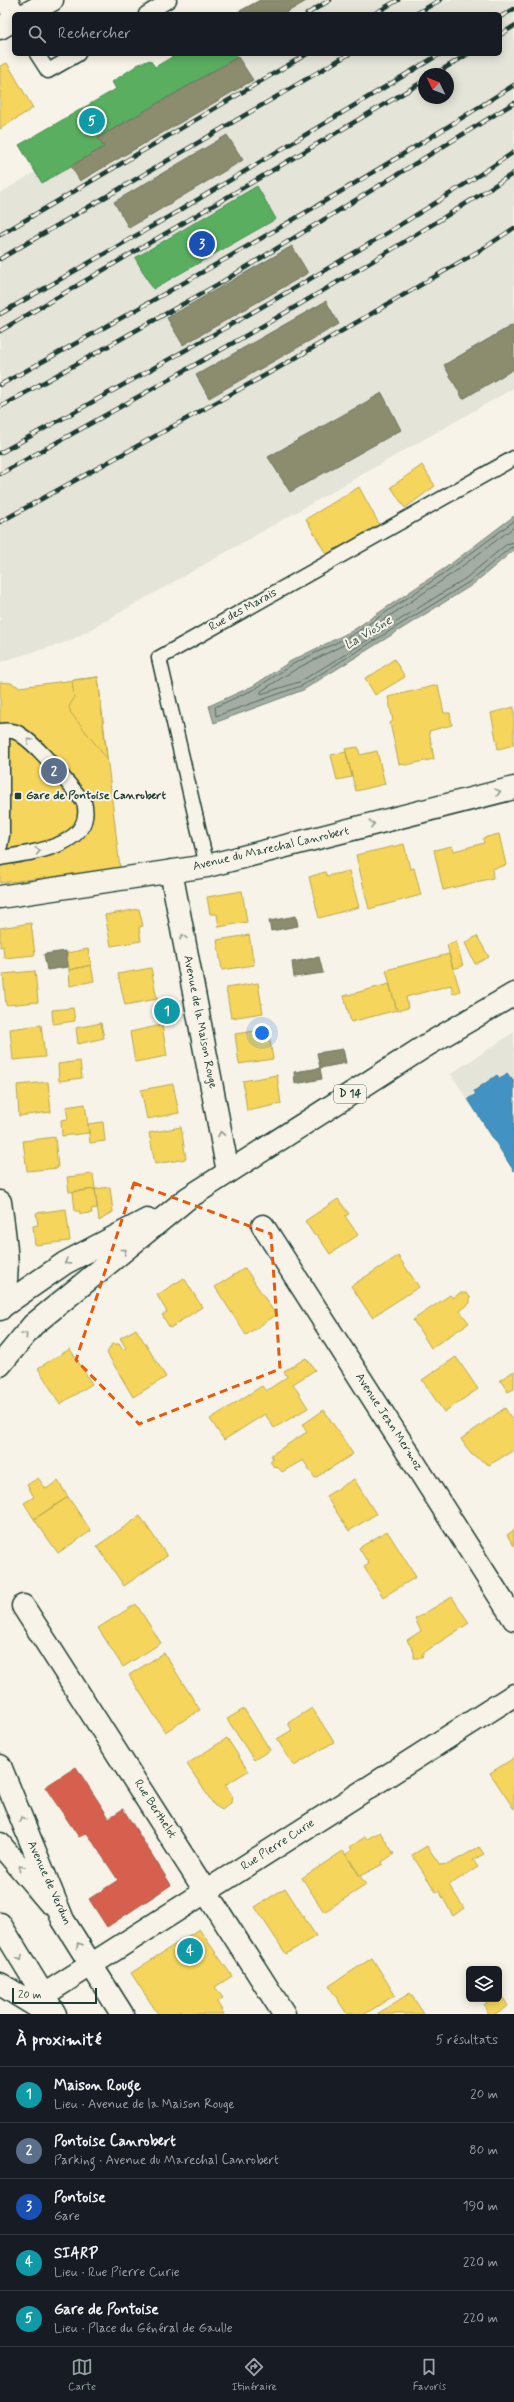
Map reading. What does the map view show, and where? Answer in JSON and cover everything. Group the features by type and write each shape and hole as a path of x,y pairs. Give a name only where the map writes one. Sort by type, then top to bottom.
{"street":[{"path":"6,0 13,12"},
{"path":"30,12 52,0"},
{"path":"0,28 12,21"},
{"name":"Avenue du Marechal Canrobert","path":"0,897 207,866 514,788"},
{"name":"Avenue de la Maison Rouge","path":"171,871 228,1172"},
{"name":"D 14","path":"0,1308 65,1263 188,1198 427,1045 514,994"},
{"name":"D 14","path":"0,1365 33,1325 188,1198"},
{"path":"0,1202 5,1237 6,1284 0,1308"},
{"name":"Avenue Jean Mermoz","path":"264,1226 514,1619"},
{"name":"Rue Berthelot","path":"23,1606 207,1891 284,2014"},
{"name":"Rue Pierre Curie","path":"46,2005 91,1965 514,1695"},
{"name":"Avenue de Verdun","path":"0,1766 63,1920 122,2014"},
{"path":"0,1844 63,1920"},
{"path":"0,1924 46,2005 55,2014"},
{"path":"0,1984 46,2005"}],"lane":[{"path":"149,12 169,0"},
{"path":"39,56 48,71 74,56"},
{"name":"Rue des Marais","path":"207,866 158,658 514,458"},
{"path":"0,846 2,834 1,731 8,730 21,734 34,746 84,802 86,810 84,819 79,829 70,839 57,847 0,858"}],"highlighted area":[{"path":"134,1183 271,1234 280,1369 139,1424 76,1360"}],"shaded area":[{"path":"260,0 514,0 514,388 70,641 0,662 0,193 35,172 19,145 116,89 112,82 139,64 150,60 155,67 174,56 502,56 502,12 239,12"},
{"path":"514,1032 514,1173 451,1074"}],"water":[{"name":"La Viosne","path":"514,516 514,550 472,585 303,690 214,723 209,706 253,686 291,661 352,631 448,566"}],"building: Logements":[{"path":"7,63 33,108 0,129 0,66"},
{"path":"422,465 435,486 405,508 391,487"},
{"path":"359,487 380,526 330,561 306,519"},
{"path":"394,659 405,677 375,695 365,678 375,673"},
{"path":"98,677 120,869 0,883 0,682 11,683 19,687"},
{"path":"98,677 107,759 71,713 69,707 74,698 72,680"},
{"path":"438,685 444,713 450,713 452,725 429,731 434,759 406,765 399,764 390,723 393,721 388,697"},
{"path":"514,707 514,745 498,749 491,713"},
{"path":"358,747 360,755 377,751 385,784 356,791 345,749"},
{"path":"346,752 352,777 337,780 331,755"},
{"path":"499,834 506,865 492,869 493,878 443,890 434,850 452,846 454,851 484,843 483,838"},
{"path":"404,844 410,869 414,868 421,895 369,909 356,855"},
{"path":"349,871 359,907 319,918 309,877 325,872 327,876"},
{"path":"242,891 247,922 219,927 217,914 210,914 207,897"},
{"path":"139,909 143,926 139,927 141,941 111,946 105,915"},
{"path":"31,923 35,955 4,958 3,946 0,947 0,928"},
{"path":"249,935 254,965 222,970 217,940"},
{"path":"477,936 489,957 475,964 465,943"},
{"path":"456,942 463,966 453,969 447,945"},
{"path":"88,949 91,965 69,970 67,953"},
{"path":"449,954 460,991 453,994 451,985 406,997 408,1008 397,1011 386,970"},
{"path":"91,965 94,981 70,986 69,970"},
{"path":"151,968 157,999 125,1005 118,974"},
{"path":"35,971 38,1002 6,1005 3,974"},
{"path":"258,983 263,1013 231,1018 226,988"},
{"path":"389,984 397,1010 351,1022 344,996"},
{"path":"73,1008 75,1021 53,1024 52,1010"},
{"path":"101,1023 104,1038 78,1044 76,1028"},
{"path":"41,1025 45,1057 13,1060 10,1029"},
{"path":"162,1025 167,1056 135,1062 130,1032"},
{"path":"268,1029 273,1059 239,1064 235,1034"},
{"path":"80,1061 82,1078 59,1081 58,1064"},
{"path":"277,1075 281,1104 247,1111 243,1081"},
{"path":"48,1082 51,1112 19,1116 17,1085"},
{"path":"173,1084 179,1113 147,1119 141,1090"},
{"path":"85,1104 89,1133 62,1136 61,1120 68,1119 66,1107"},
{"path":"103,1122 105,1141 90,1143 88,1124"},
{"path":"181,1127 186,1159 155,1164 149,1133"},
{"path":"55,1137 58,1168 27,1171 23,1141"},
{"path":"93,1174 95,1189 69,1192 67,1177"},
{"path":"110,1187 113,1212 99,1221 95,1189"},
{"path":"95,1189 97,1208 91,1209 92,1213 80,1214 80,1211 75,1211 73,1192"},
{"path":"338,1199 349,1214 345,1216 358,1235 330,1254 317,1235 314,1235 305,1221"},
{"path":"66,1209 70,1241 35,1245 33,1226 38,1225 36,1213"},
{"path":"398,1256 419,1287 372,1317 351,1286"},
{"path":"245,1268 276,1315 246,1335 215,1287"},
{"path":"184,1278 202,1307 170,1328 162,1315 167,1312 157,1295"},
{"path":"460,1293 466,1293 470,1297 470,1303 460,1311 469,1323 431,1348 413,1320 450,1295 453,1298"},
{"path":"136,1329 166,1377 133,1397 107,1353 112,1344 119,1344 123,1350 126,1348 120,1338"},
{"path":"70,1349 92,1384 60,1404 38,1368"},
{"path":"456,1357 478,1389 444,1412 422,1380"},
{"path":"306,1358 315,1370 293,1384 308,1408 274,1428 265,1414 224,1440 210,1419 262,1386 266,1391 287,1377 284,1371"},
{"path":"514,1371 514,1389 508,1392 500,1380"},
{"path":"505,1408 514,1422 514,1450 489,1465 471,1454 461,1439"},
{"path":"324,1410 353,1454 315,1478 303,1460 282,1472 277,1466 274,1467 270,1461 273,1459 271,1455 307,1432 302,1425"},
{"path":"38,1478 46,1489 58,1481 68,1497 34,1519 24,1503 34,1497 27,1485"},
{"path":"354,1479 376,1514 349,1531 326,1496"},
{"path":"68,1497 91,1531 58,1553 34,1519"},
{"path":"140,1516 167,1556 124,1586 97,1546"},
{"path":"514,1530 514,1546 507,1535"},
{"path":"387,1531 416,1577 383,1597 364,1567 369,1564 359,1548"},
{"path":"452,1597 469,1623 423,1653 422,1658 414,1658 414,1652 407,1640 421,1631 415,1619"},
{"path":"136,1604 161,1643 123,1667 98,1628"},
{"path":"164,1653 200,1710 165,1732 129,1675"},
{"path":"312,1708 334,1742 294,1766 277,1739 292,1730 288,1723"},
{"path":"244,1709 270,1750 254,1760 227,1719"},
{"path":"227,1738 248,1771 225,1785 232,1795 231,1803 222,1810 214,1805 187,1764"},
{"path":"514,1758 514,1809 490,1773"},
{"path":"380,1832 394,1854 382,1862 383,1864 360,1876 346,1854 352,1850 350,1847 365,1837 367,1839"},
{"path":"427,1846 440,1865 449,1864 479,1847 484,1854 473,1860 478,1867 449,1885 464,1908 453,1916 439,1891 436,1892 412,1855"},
{"path":"343,1851 366,1885 324,1912 302,1878"},
{"path":"285,1888 316,1936 286,1954 255,1907"},
{"path":"199,1929 232,1976 215,1987 223,1998 217,2002 224,2014 182,2014 180,2010 173,2014 158,2014 131,1973"},
{"path":"372,1958 395,1995 365,2014 347,2014 329,1986"},
{"path":"410,1993 424,2014 377,2014"},
{"path":"502,1996 508,2006 495,2014 489,2014 484,2005 488,2002 502,2002"}],"building: Commerces":[{"path":"76,1767 109,1818 123,1809 171,1885 107,1927 89,1899 118,1880 87,1833 79,1837 45,1787"}],"building: Écoles":[{"path":"507,1073 514,1082 514,1171 468,1099 476,1094 474,1091 497,1075 500,1079"}],"building: Public":[{"path":"174,56 238,57 98,138 104,147 42,183 19,145 116,89 112,82 139,64 150,60 155,67"},
{"path":"257,186 276,219 153,289 135,258"}],"building: Industrie":[{"path":"260,0 308,0 287,12 238,12"},
{"path":"238,57 253,80 80,181 71,166 104,147 98,138"},
{"path":"227,135 243,160 129,228 114,202"},
{"path":"292,246 308,273 183,345 167,318"},
{"path":"326,301 339,324 209,398 196,375"},
{"path":"514,324 514,369 463,399 444,365"},
{"path":"382,393 401,430 290,492 268,457"},
{"path":"296,916 298,926 271,931 269,921"},
{"path":"66,951 68,967 47,970 44,954"},
{"path":"319,957 323,973 294,977 292,962"},
{"path":"343,1049 346,1063 320,1068 317,1053"},
{"path":"320,1068 322,1079 295,1084 294,1072"}],"railway":[{"path":"310,12 330,0"},
{"path":"377,12 398,0"},
{"path":"419,12 440,0"},
{"path":"502,16 514,9"},
{"path":"502,34 514,26"},
{"path":"0,235 304,56"},
{"path":"0,259 346,56"},
{"path":"0,314 177,212 437,56"},
{"path":"445,68 465,56"},
{"path":"0,331 418,85"},
{"path":"0,385 260,240 388,164 514,85"},
{"path":"0,407 222,282 514,103"},
{"path":"0,453 196,345 325,270 452,193 514,152"},
{"path":"0,474 260,328 388,252 514,173"},
{"path":"0,522 280,367 484,248 514,228"}],"place":[{"name":"Gare de Pontoise","path":"92,121"},
{"name":"Pontoise","path":"202,244"},
{"name":"Pontoise Canrobert","path":"54,771"},
{"name":"Gare de Pontoise Canrobert","path":"18,796"},
{"name":"Maison Rouge","path":"167,1011"},
{"name":"SIARP","path":"190,1951"}]}
